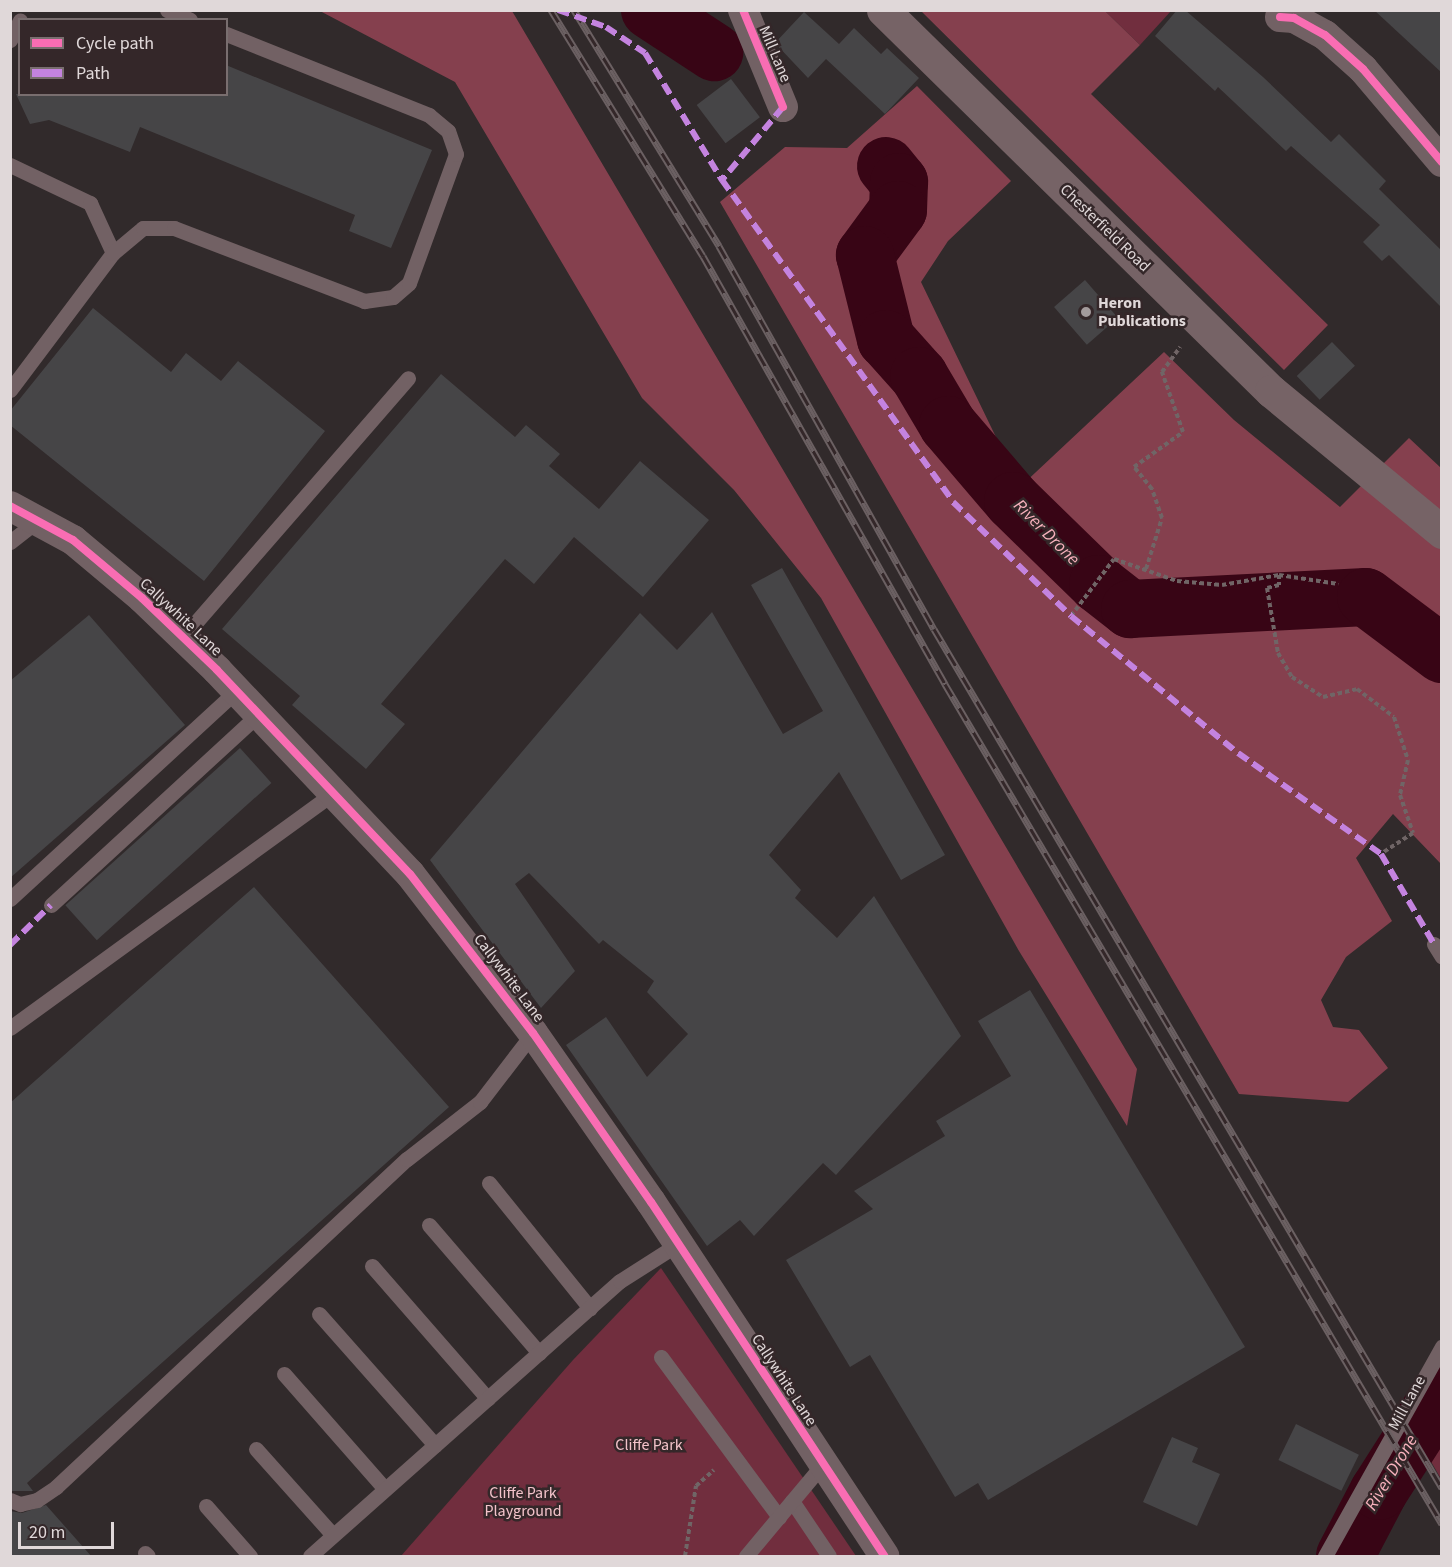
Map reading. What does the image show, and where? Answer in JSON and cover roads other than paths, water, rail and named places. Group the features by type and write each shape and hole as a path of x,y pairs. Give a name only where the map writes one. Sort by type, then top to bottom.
{"main road":[{"name":"Chesterfield Road","path":"883,10 1271,391 1442,532"}],"street":[{"name":"Mill Lane","path":"743,10 783,107"},
{"path":"1280,17 1294,18 1325,35 1363,69 1442,162"},
{"name":"Callywhite Lane","path":"10,506 73,540 183,637 237,690 410,874 533,1033 678,1244 884,1557"}],"lane":[{"path":"167,10 185,18"},
{"path":"10,40 18,24"},
{"path":"10,390 113,253 143,228 174,228 364,301 393,297 409,283 456,154 448,131 429,115 228,35"},
{"path":"10,165 90,203 113,253"},
{"path":"183,637 408,378"},
{"path":"10,542 38,520"},
{"path":"10,899 237,690"},
{"path":"51,905 259,714"},
{"path":"10,1028 334,793"},
{"path":"10,1500 20,1504 37,1500 56,1487 407,1159 480,1101 533,1033"},
{"path":"489,1184 590,1308"},
{"path":"429,1225 539,1353"},
{"path":"309,1557 620,1281 678,1244"},
{"path":"372,1266 488,1399"},
{"path":"319,1314 435,1445"},
{"name":"Mill Lane","path":"1325,1557 1442,1347"},
{"path":"661,1357 779,1517"},
{"path":"284,1374 385,1489"},
{"path":"256,1449 333,1535"},
{"path":"746,1557 823,1464"},
{"path":"792,1501 829,1557"},
{"path":"206,1506 250,1557"}],"waterway":[{"name":"River Drone","path":"650,10 714,52"},
{"name":"River Drone","path":"886,166 899,182 898,210 865,255 886,339 919,376 948,425 1013,501 1098,584 1130,609 1366,597 1442,654"},
{"name":"River Drone","path":"1345,1556 1379,1491 1442,1392"}],"railway":[{"path":"551,10 703,256 945,684 1442,1524"},
{"path":"574,10 719,246 934,629 1442,1488"}],"place":[{"name":"Heron Publications","path":"1086,312"}],"park label":[{"name":"Cliffe Park","path":"649,1445"},
{"name":"Cliffe Park Playground","path":"523,1502"}]}
